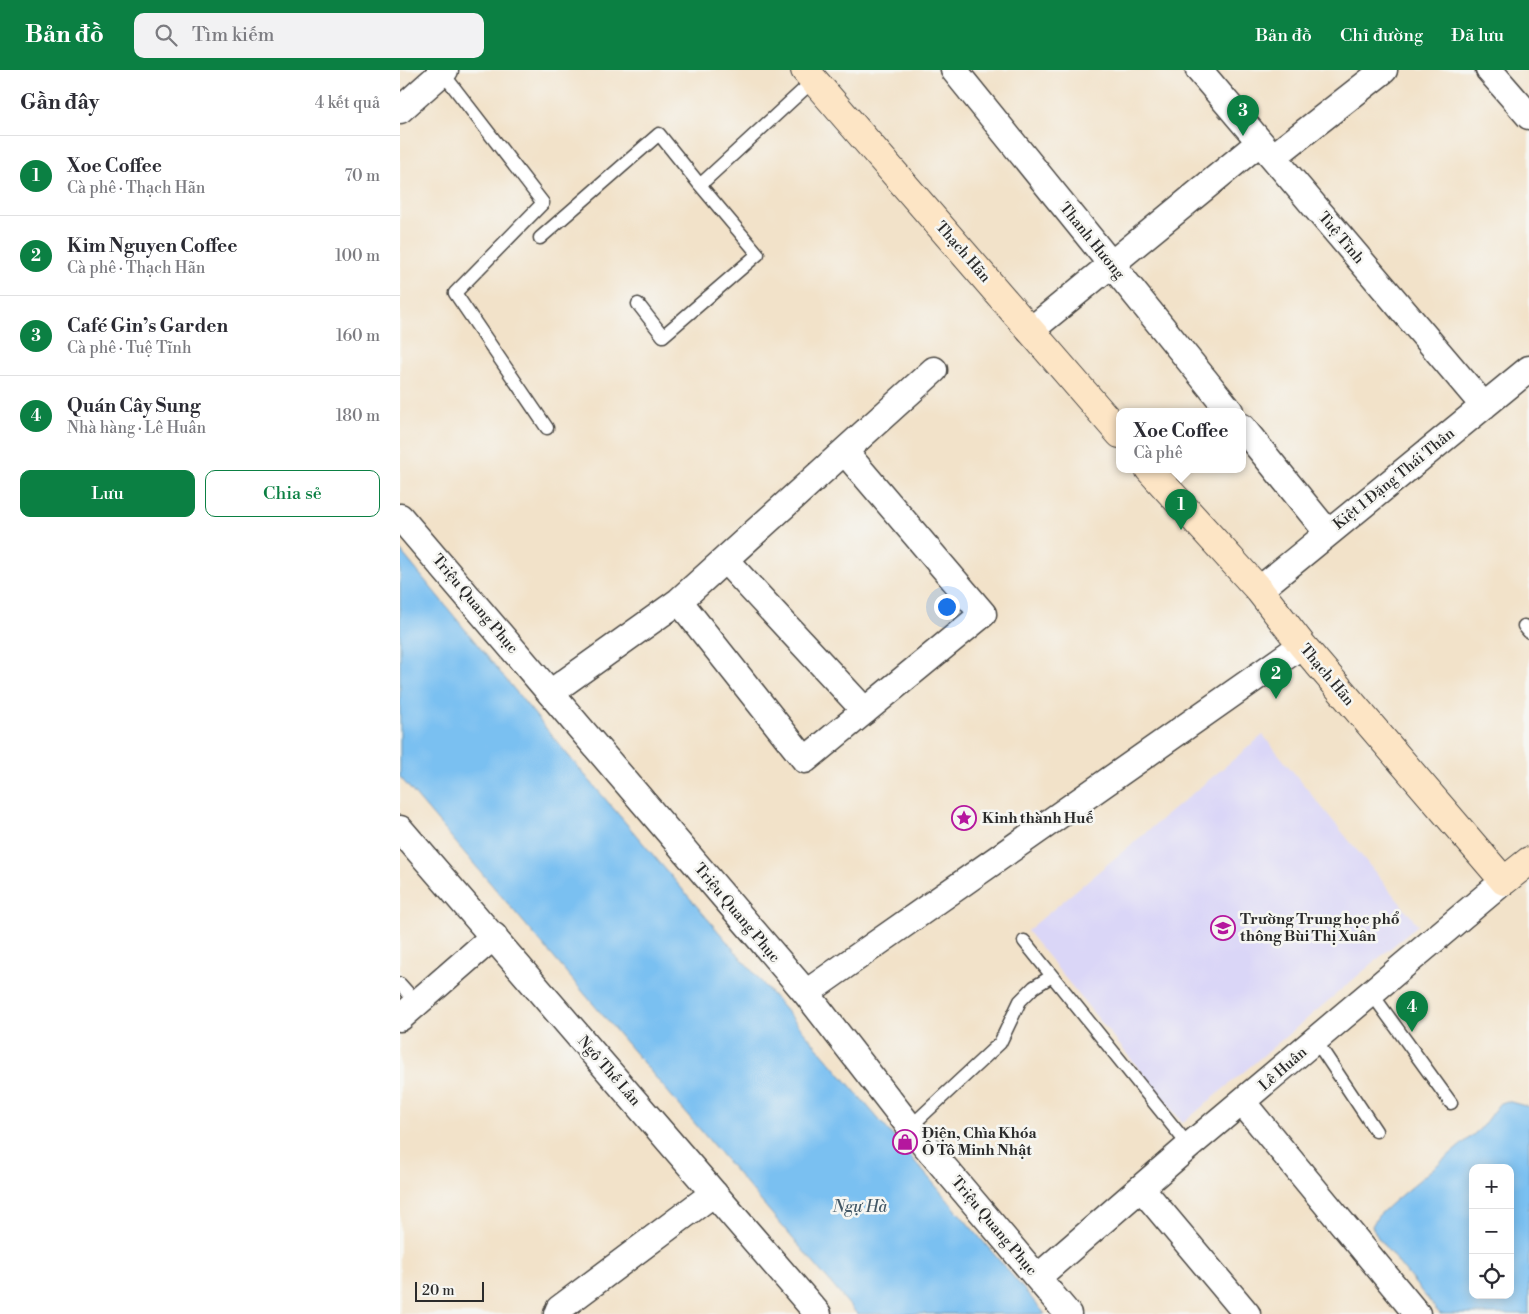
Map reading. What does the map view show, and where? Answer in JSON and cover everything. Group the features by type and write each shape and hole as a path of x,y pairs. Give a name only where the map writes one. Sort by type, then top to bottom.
{"street":[{"name":"Thanh Hương","path":"954,70 1228,408"},
{"name":"Tuệ Tĩnh","path":"1199,70 1484,406"},
{"path":"1489,70 1529,116"},
{"path":"400,110 443,71"},
{"name":"Thạch Hãn","path":"815,73 1030,331 1116,429"},
{"path":"1030,331 1111,264 1367,75"},
{"name":"Kiệt 1 Đặng Thái Thân","path":"1259,590 1529,369"},
{"path":"550,694 679,601 934,370"},
{"path":"1246,432 1328,534"},
{"path":"679,601 805,760 983,614 845,452"},
{"name":"Thạch Hãn","path":"1153,473 1259,590 1302,645 1504,881"},
{"name":"Triệu Quang Phục","path":"402,522 806,993 910,1127 1068,1314"},
{"path":"725,560 865,711"},
{"path":"806,993 1302,645"},
{"name":"Ngô Thế Lân","path":"400,829 494,936 817,1314"},
{"name":"Lê Huân","path":"1038,1277 1142,1189 1189,1146 1243,1103 1529,861"},
{"path":"409,1011 494,936"},
{"path":"1243,1103 1417,1314"},
{"path":"1142,1189 1247,1314"},
{"path":"557,1314 559,1309 714,1193"}],"lane":[{"path":"443,71 543,203 455,293 547,428"},
{"path":"700,185 815,73"},
{"path":"540,238 659,134 758,254 662,336 638,304"},
{"path":"1024,941 1189,1146"},
{"path":"910,1127 1000,1043 1020,1001 1034,987 1052,976"},
{"path":"400,984 409,1011"},
{"path":"1372,994 1451,1103"},
{"path":"1316,1041 1376,1131"}],"shaded area":[{"name":"Trường Trung học phổ thông Bùi Thị Xuân","path":"1263,735 1418,925 1183,1123 1027,931"}],"water":[{"name":"Ngự Hà","path":"400,550 572,760 1045,1314 857,1314 400,777"},
{"path":"1507,1101 1529,1107 1529,1314 1440,1314 1378,1238 1372,1226 1378,1216 1393,1202 1480,1129 1499,1104"}],"place":[{"name":"Café Gin’s Garden","path":"1243,136"},
{"name":"Xoe Coffee","path":"1181,530"},
{"name":"Kim Nguyen Coffee","path":"1276,699"},
{"name":"Kinh thành Huế","path":"964,818"},
{"name":"Trường Trung học phổ thông Bùi Thị Xuân","path":"1223,928"},
{"name":"Quán Cây Sung","path":"1412,1032"},
{"name":"Điện, Chìa Khóa Ô Tô Minh Nhật","path":"905,1142"}]}
